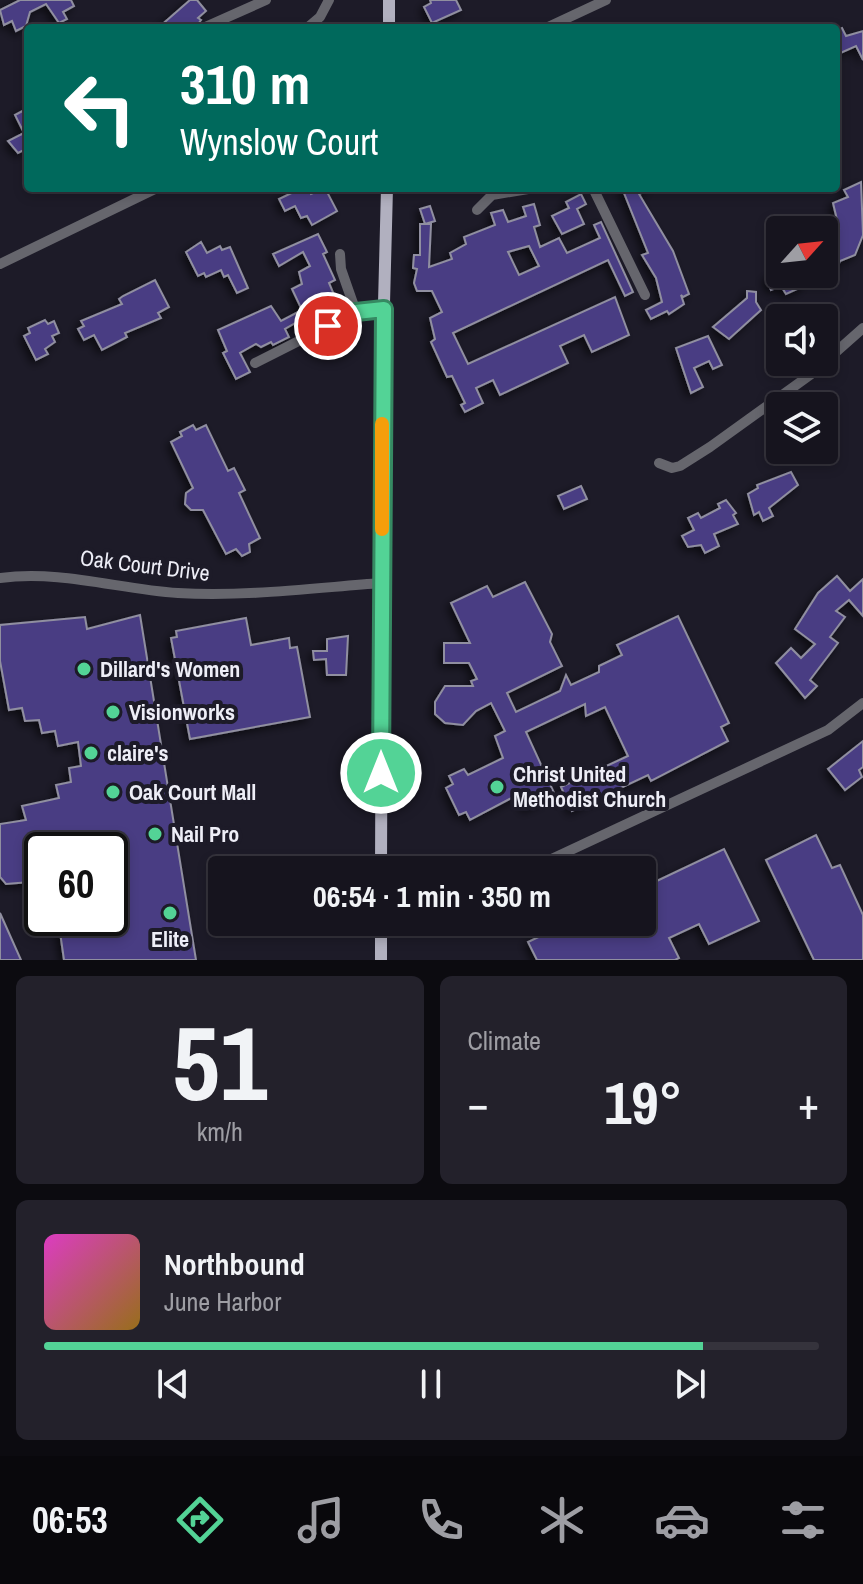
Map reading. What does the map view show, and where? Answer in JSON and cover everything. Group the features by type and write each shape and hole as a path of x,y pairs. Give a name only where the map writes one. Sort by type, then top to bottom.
{"main road":[{"path":"389,0 389,24"},
{"path":"381,856 381,583 387,192"},
{"path":"381,936 381,960"}],"street":[{"path":"212,24 266,0"},
{"path":"312,24 320,17 329,0"},
{"path":"555,24 606,0"},
{"path":"0,264 149,192"},
{"path":"477,210 492,195 510,192"},
{"path":"595,192 645,295"},
{"path":"340,254 341,269 356,312"},
{"path":"255,363 356,312 384,309"},
{"path":"659,463 672,468 680,466 710,447 810,375 863,328"},
{"name":"Oak Court Drive","path":"0,578 69,576 166,591 233,594 381,583"},
{"path":"558,856 828,730 863,703"}],"building":[{"path":"20,0 71,0 74,6 63,12 67,19 59,23 46,4 30,12 27,24 16,31 12,21 4,25 0,10"},
{"path":"190,0 197,0 206,11 198,18 201,20 198,24 163,24"},
{"path":"430,0 456,0 461,10 432,23 424,7 431,3"},
{"path":"840,29 846,36 863,31 863,60 856,46 840,53"},
{"path":"24,110 24,133 15,115"},
{"path":"24,133 24,150 18,153 8,141"},
{"path":"861,182 863,235 855,255 840,261 838,266 839,228 833,203 848,197 844,190"},
{"path":"294,192 327,192 337,211 312,225 307,216 301,218 295,206 285,211 279,199"},
{"path":"624,192 643,192 639,194 673,251 689,294 681,295 684,304 669,314 667,311 651,319 646,310 662,302 656,278 642,255 648,253"},
{"path":"581,194 586,204 577,209 584,224 562,234 552,216 569,208 566,202"},
{"path":"534,204 540,225 534,227 540,247 559,238 567,253 600,238 594,225 601,222 633,292 625,296 608,260 453,333 468,364 615,297 629,335 592,352 584,335 560,346 568,363 500,395 493,380 476,388 483,403 465,412 461,405 465,403 452,376 447,377 431,342 435,339 430,318 442,312 432,291 417,291 414,283 417,269 413,268 414,255 420,255 420,224 431,224 429,267 452,259 450,253 466,244 464,237 495,225 491,213 503,210 508,222 526,216 523,207","holes":["529,246 539,266 519,275 508,252"]},
{"path":"430,206 435,221 425,224 420,209"},
{"path":"318,234 335,280 329,283 341,311 303,330 299,321 285,329 289,337 273,345 271,342 261,347 256,344 240,353 250,372 236,379 223,353 227,351 218,330 271,306 281,321 302,310 292,289 302,284 299,272 310,266 303,252 279,266 273,254"},
{"path":"201,242 207,253 220,246 222,250 230,247 248,288 237,293 228,275 224,277 221,270 206,277 204,273 198,276 186,252"},
{"path":"155,280 169,307 158,313 161,318 125,333 127,337 102,350 94,335 84,340 78,329 84,326 81,321 122,304 119,299 123,296"},
{"path":"782,288 800,288 786,294"},
{"path":"747,291 756,292 756,302 761,310 729,339 713,327 747,298"},
{"path":"45,320 48,324 54,321 59,333 52,336 55,342 45,349 48,354 36,360 24,336 30,333 28,328"},
{"path":"708,336 722,365 713,369 709,361 694,368 703,387 691,393 676,348"},
{"path":"193,425 196,430 206,425 228,471 234,468 245,490 239,493 260,538 249,544 250,552 242,556 236,549 226,554 203,510 191,510 185,504 186,493 193,488 171,442 182,436 180,432"},
{"path":"791,472 798,485 769,508 773,516 763,521 759,512 754,515 748,494 758,488 757,485"},
{"path":"581,486 587,499 564,509 558,496"},
{"path":"726,500 736,513 733,515 738,524 714,534 719,546 705,553 701,545 688,547 682,536 694,530 688,518 698,513 701,518 720,508 718,504"},
{"path":"837,576 850,591 863,579 863,616 849,600 836,611 845,617 830,637 838,643 810,680 817,686 805,698 776,663 791,648 801,658 815,644 795,629 818,593"},
{"path":"525,582 552,634 550,642 562,666 507,693 516,712 560,691 566,675 571,685 599,672 599,666 622,655 617,645 678,616 729,723 721,727 728,741 651,781 648,775 572,811 561,787 628,756 605,707 586,716 585,704 526,732 555,795 526,809 519,794 470,820 466,812 459,815 446,788 453,784 449,776 464,769 468,775 503,758 495,736 505,731 491,703 476,711 463,725 445,723 435,714 435,702 445,686 473,686 471,681 477,679 469,663 444,663 444,643 470,643 451,603 487,586 493,597"},
{"name":"Oak Court Mall","path":"140,615 196,960 64,960 61,936 128,936 128,832 24,832 24,882 6,884 0,877 0,824 26,820 22,806 59,798 56,785 71,782 69,768 81,766 78,742 58,746 55,731 42,733 39,720 25,721 22,708 9,710 0,661 0,625 85,617 87,629"},
{"path":"246,618 251,645 289,638 290,648 297,647 310,717 190,739 171,638 177,637 176,631"},
{"path":"348,636 346,675 327,675 326,659 314,660 313,651 327,651 327,639"},
{"path":"863,741 863,767 859,770 862,777 845,790 828,769"},
{"path":"816,835 832,868 840,865 863,915 863,960 814,960 766,860"},
{"path":"724,849 759,921 709,944 699,924 669,938 679,958 675,960 537,960 528,942 541,936 656,936 656,881"},
{"path":"0,913 21,960 0,960"}],"slow traffic":[{"path":"382,424 382,529"}],"place":[{"name":"Dillard's Women","path":"84,669"},
{"name":"Visionworks","path":"113,712"},
{"name":"claire's","path":"91,753"},
{"name":"Christ United Methodist Church","path":"497,787"},
{"name":"Oak Court Mall","path":"113,792"},
{"name":"Nail Pro","path":"155,834"},
{"name":"Elite","path":"170,913"}],"route":[{"path":"328,326 356,312 384,309 381,773"}]}
